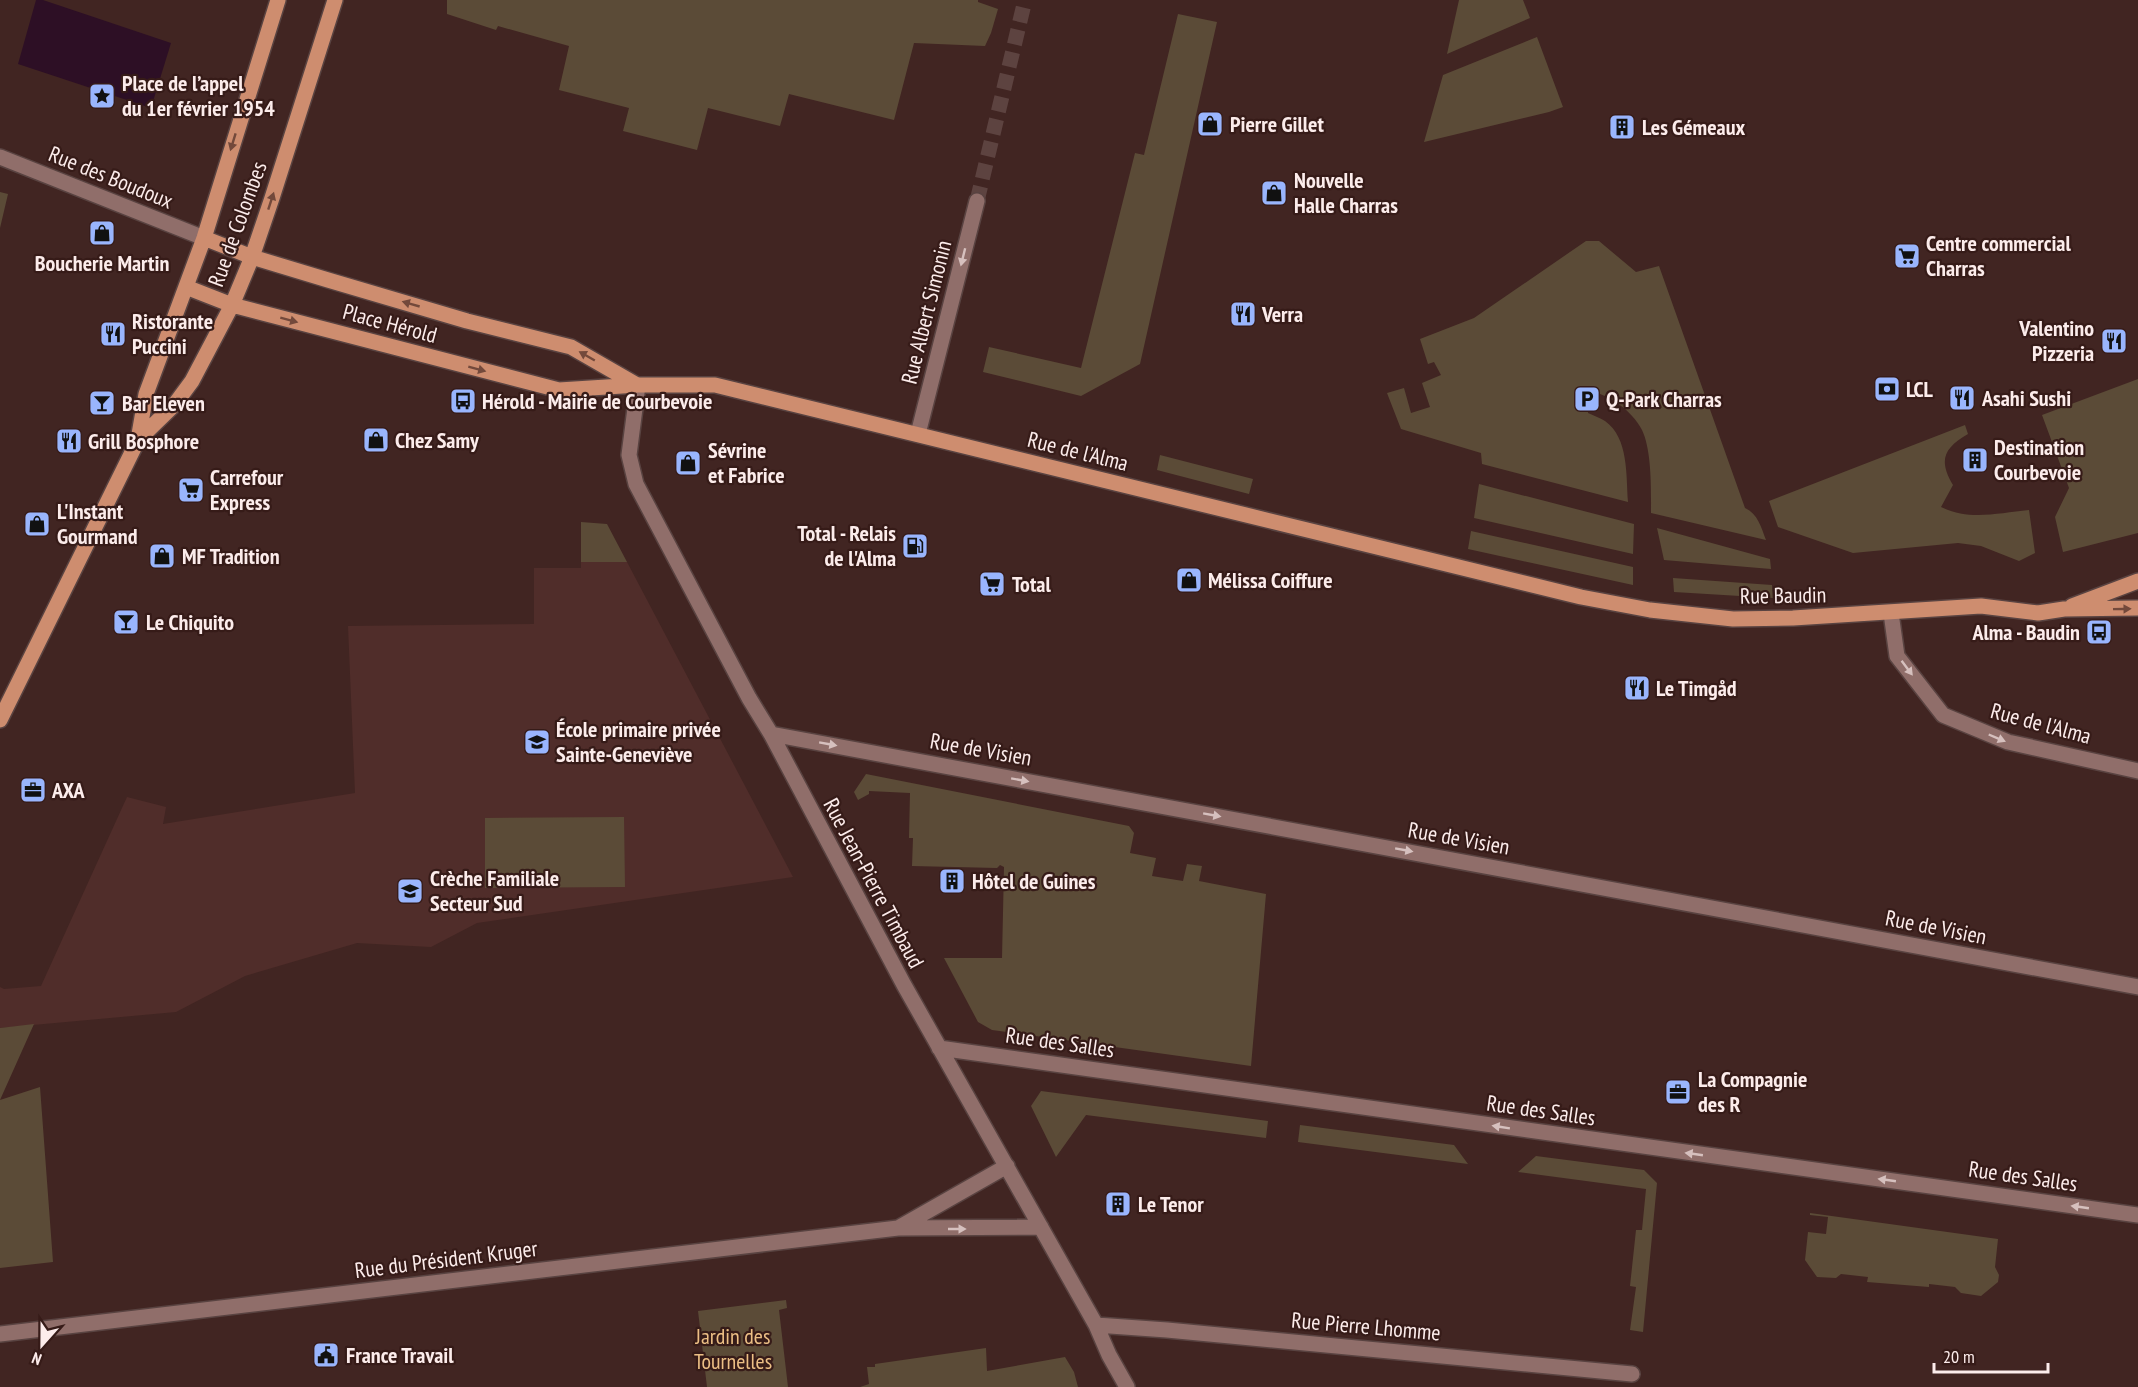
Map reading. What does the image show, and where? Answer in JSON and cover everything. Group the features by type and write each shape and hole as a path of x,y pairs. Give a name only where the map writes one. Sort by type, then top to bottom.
{"main road":[{"name":"Rue de Colombes","path":"0,720 138,440 146,394 204,238 278,0"},
{"name":"Rue de Colombes","path":"138,440 176,404 192,381 232,305 252,257 335,0"},
{"name":"Place Hérold","path":"204,238 252,257 467,321"},
{"name":"Place Hérold","path":"186,287 232,305 536,385"},
{"name":"Rue de l'Alma","path":"467,321 571,347 638,385"},
{"name":"Rue de l'Alma","path":"536,385 560,390 638,385 715,385 1505,578"},
{"name":"Rue Baudin","path":"1505,578 1581,597 1639,608 1733,619 1891,613 1981,606 2038,613 2064,609 2138,608"},
{"name":"Rue Baudin","path":"2064,609 2138,581"}],"street":[{"name":"Rue des Boudoux","path":"0,157 204,238"},
{"name":"Rue Albert Simonin","path":"918,434 977,201"},
{"name":"Rue Jean-Pierre Timbaud","path":"638,385 628,455 632,472 749,698 771,734 904,986 1096,1325 1127,1387"},
{"name":"Rue de l'Alma","path":"1891,613 1898,656 1943,715 2008,742 2138,771"},
{"name":"Rue de Visien","path":"771,734 2138,987"},
{"name":"Rue des Salles","path":"939,1048 2138,1215"},
{"name":"Rue du Président Kruger","path":"898,1228 1007,1166"},
{"name":"Rue du Président Kruger","path":"0,1334 898,1228 1041,1227"},
{"name":"Rue Pierre Lhomme","path":"1096,1325 1632,1374"}],"shaded area":[{"path":"36,0 43,0 171,43 151,108 18,64"},
{"path":"581,562 627,562 793,877 477,923 431,947 357,943 245,976 176,1012 0,1028 0,987 4,989 41,986 127,797 166,807 163,824 355,793 348,626 534,624 534,568 581,568"}],"green space":[{"path":"447,0 978,0 978,2 998,9 985,46 914,43 894,120 789,94 780,126 708,108 697,150 623,131 629,108 559,90 569,46 498,26 496,30 447,14"},
{"path":"1459,0 1523,0 1530,18 1447,54"},
{"path":"1178,14 1217,22 1140,364 1081,396 983,372 989,347 1081,368 1135,153 1144,155"},
{"path":"1537,37 1563,107 1424,142 1443,75"},
{"path":"0,192 8,194 0,228"},
{"path":"1586,241 1599,241 1636,272 1659,266 1745,508 1756,517 1766,540 1651,513 1648,449 1642,430 1619,404 1595,392 1587,390 1588,413 1605,421 1618,437 1625,458 1628,502 1482,464 1481,453 1401,429 1387,393 1404,388 1411,413 1430,407 1422,383 1441,375 1434,362 1428,364 1420,339 1474,318"},
{"path":"2138,379 2138,533 2063,552 2055,517 2069,488 2042,415"},
{"path":"1965,425 1968,434 1953,444 1946,455 1946,468 1953,485 1941,507 1973,515 2029,510 2035,553 2019,561 1981,546 1958,543 1853,553 1778,527 1769,501"},
{"path":"1160,455 1253,479 1249,494 1157,470"},
{"path":"1479,484 1634,524 1633,554 1474,518"},
{"path":"581,522 607,524 627,562 581,562"},
{"path":"1657,528 1770,559 1771,569 1664,560"},
{"path":"1471,531 1633,567 1633,585 1468,549"},
{"path":"1673,578 1772,585 1773,598 1674,592"},
{"path":"866,774 1129,826 1134,833 1130,853 1156,858 1152,876 1183,881 1187,864 1202,866 1199,881 1266,894 1251,1066 992,1030 978,1022 944,958 1002,958 1004,867 1000,865 997,868 912,866 913,838 909,838 910,793 869,791 869,794 858,800 854,792"},
{"path":"624,817 625,887 485,888 485,818"},
{"path":"34,1024 0,1100 0,1028"},
{"path":"40,1087 53,1262 0,1268 0,1100"},
{"path":"1041,1091 1268,1121 1266,1138 1086,1115 1056,1157 1031,1106"},
{"path":"1300,1125 1454,1145 1468,1164 1298,1142"},
{"path":"1536,1156 1644,1170 1657,1183 1643,1332 1630,1330 1636,1287 1630,1286 1636,1230 1642,1230 1646,1189 1518,1172"},
{"path":"1810,1213 1998,1239 1995,1267 1999,1275 1998,1282 1981,1296 1961,1293 1955,1287 1867,1282 1868,1277 1841,1274 1836,1278 1817,1277 1805,1260 1808,1232 1826,1234 1828,1217 1810,1215"},
{"name":"Jardin des Tournelles","path":"786,1300 787,1308 779,1310 788,1387 707,1387 698,1311"},
{"path":"986,1348 987,1371 1065,1357 1074,1372 1078,1387 860,1387 869,1384 867,1367 875,1367 875,1364"}],"tunnel":[{"path":"977,201 1025,0"}],"place":[{"name":"Place de l’appel du 1er février 1954","path":"102,96"},
{"name":"Pierre Gillet","path":"1210,124"},
{"name":"Les Gémeaux","path":"1622,127"},
{"name":"Nouvelle Halle Charras","path":"1274,193"},
{"name":"Boucherie Martin","path":"102,233"},
{"name":"Centre commercial Charras","path":"1907,256"},
{"name":"Verra","path":"1243,314"},
{"name":"Ristorante Puccini","path":"113,334"},
{"name":"Valentino Pizzeria","path":"2114,341"},
{"name":"LCL","path":"1887,389"},
{"name":"Asahi Sushi","path":"1962,398"},
{"name":"Q-Park Charras","path":"1587,399"},
{"name":"Hérold - Mairie de Courbevoie","path":"463,401"},
{"name":"Bar Eleven","path":"102,403"},
{"name":"Chez Samy","path":"376,440"},
{"name":"Grill Bosphore","path":"69,441"},
{"name":"Destination Courbevoie","path":"1975,460"},
{"name":"Sévrine et Fabrice","path":"688,463"},
{"name":"Carrefour Express","path":"191,490"},
{"name":"L'Instant Gourmand","path":"37,524"},
{"name":"Total - Relais de l'Alma","path":"915,546"},
{"name":"MF Tradition","path":"162,556"},
{"name":"Mélissa Coiffure","path":"1189,580"},
{"name":"Total","path":"992,584"},
{"name":"Le Chiquito","path":"126,622"},
{"name":"Alma - Baudin","path":"2099,632"},
{"name":"Le Timgåd","path":"1637,688"},
{"name":"École primaire privée Sainte-Geneviève","path":"537,742"},
{"name":"AXA","path":"33,790"},
{"name":"Hôtel de Guines","path":"952,881"},
{"name":"Crèche Familiale Secteur Sud","path":"410,891"},
{"name":"La Compagnie des R","path":"1678,1092"},
{"name":"Le Tenor","path":"1118,1204"},
{"name":"France Travail","path":"326,1355"}]}
